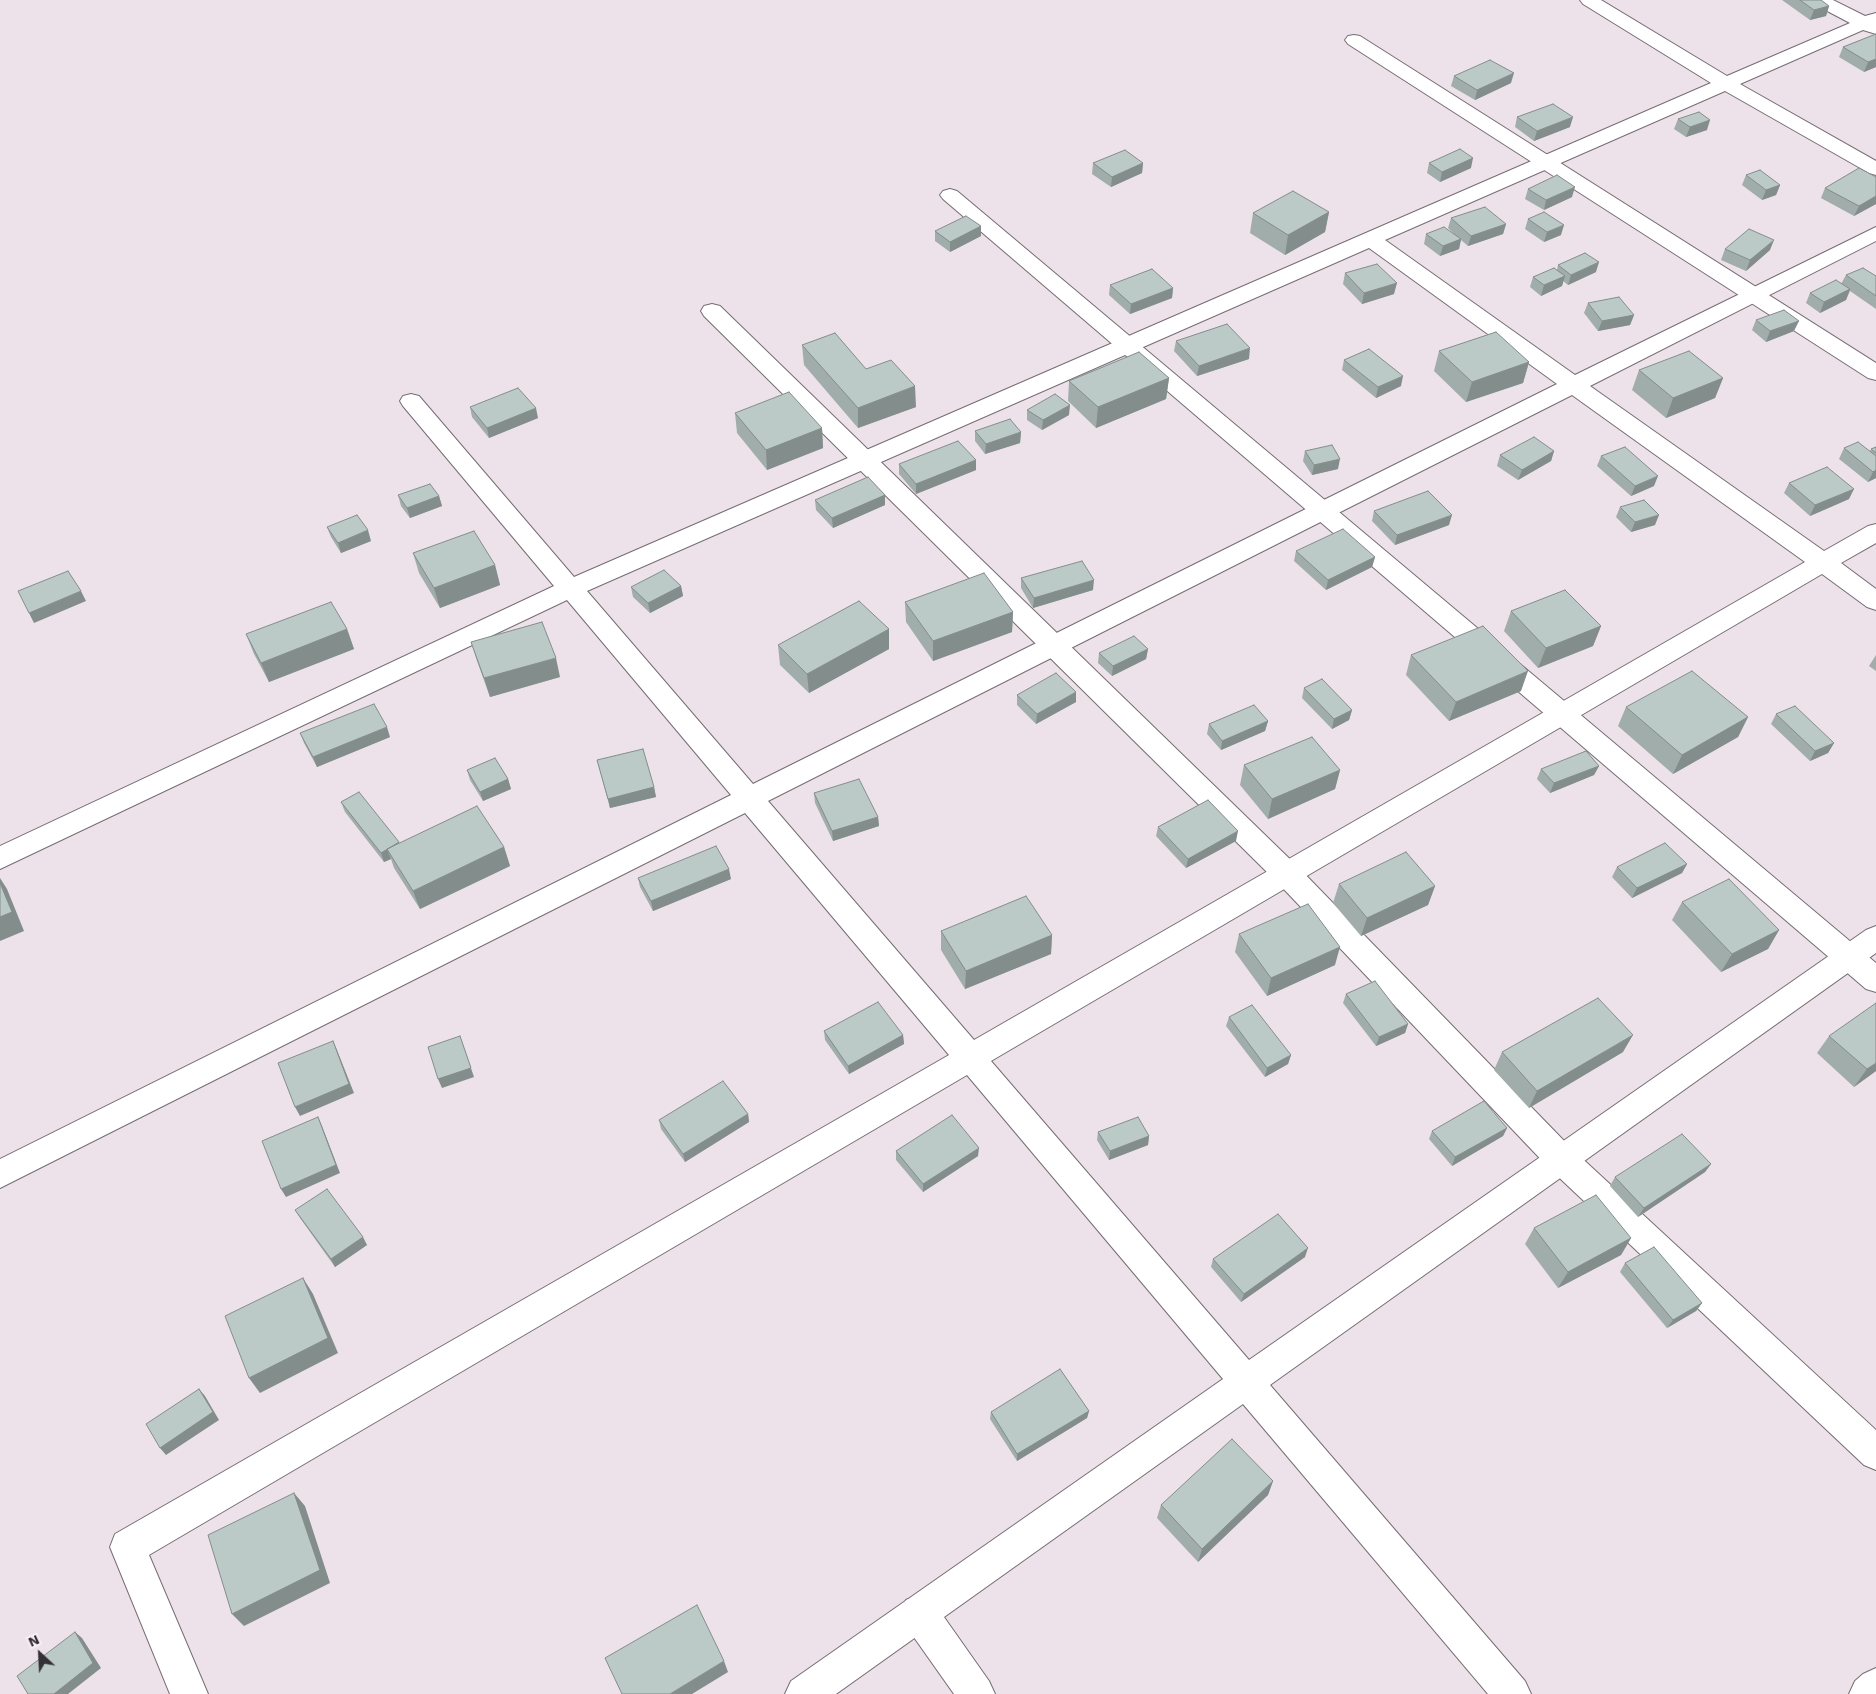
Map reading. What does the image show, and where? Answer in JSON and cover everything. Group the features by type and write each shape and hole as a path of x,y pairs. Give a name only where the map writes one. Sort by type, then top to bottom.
{"street":[{"path":"1589,0 1726,84 1876,169"},
{"path":"1820,0 1872,24"},
{"path":"0,858 571,588 1726,84 1872,24"},
{"path":"1354,40 1876,373"},
{"path":"950,195 1876,980"},
{"path":"0,1174 1876,233"},
{"path":"1370,239 1876,601"},
{"path":"712,310 1287,874 1562,1160 1876,1453"},
{"path":"411,401 1512,1694"},
{"path":"189,1694 128,1547 1876,532"},
{"path":"804,1694 1876,938"},
{"path":"919,1613 976,1694"},
{"path":"1868,1694 1876,1687"}],"building":[{"path":"1800,0 1821,0 1829,6 1814,10"},
{"path":"1876,34 1876,59 1868,62 1843,47"},
{"path":"1490,60 1514,73 1477,90 1454,76"},
{"path":"1553,104 1573,117 1537,131 1517,117"},
{"path":"1699,112 1710,120 1690,127 1678,119"},
{"path":"1460,149 1473,158 1442,172 1429,163"},
{"path":"1125,150 1143,163 1112,177 1093,163"},
{"path":"1859,168 1876,177 1876,196 1859,206 1825,188"},
{"path":"1760,170 1780,185 1766,190 1746,175"},
{"path":"1557,175 1575,187 1546,200 1528,189"},
{"path":"1293,191 1329,212 1288,235 1253,213"},
{"path":"1485,207 1506,224 1471,236 1451,218"},
{"path":"1544,212 1564,225 1547,232 1528,219"},
{"path":"966,216 981,226 950,242 935,231"},
{"path":"1444,227 1461,239 1443,246 1426,234"},
{"path":"1749,229 1774,240 1750,260 1725,249"},
{"path":"1585,253 1599,262 1571,275 1558,265"},
{"path":"1377,264 1397,283 1364,293 1345,273"},
{"path":"1554,268 1565,276 1544,285 1533,277"},
{"path":"1863,268 1876,276 1876,296 1846,275"},
{"path":"1152,269 1173,288 1131,304 1110,285"},
{"path":"1836,280 1850,289 1824,302 1810,293"},
{"path":"1619,297 1634,315 1602,321 1588,303"},
{"path":"1784,310 1799,321 1770,331 1756,320"},
{"path":"1227,324 1250,348 1199,366 1176,341"},
{"path":"1496,332 1529,362 1472,382 1439,351"},
{"path":"835,333 866,369 891,360 915,386 858,408 802,345"},
{"path":"1369,349 1403,376 1378,387 1344,360"},
{"path":"1689,351 1723,378 1673,398 1639,370"},
{"path":"1139,352 1169,378 1098,407 1069,381"},
{"path":"518,388 536,408 487,428 470,407"},
{"path":"789,392 822,428 766,450 735,413"},
{"path":"1055,394 1070,405 1043,420 1027,410"},
{"path":"1010,419 1021,432 986,444 975,431"},
{"path":"1534,437 1554,451 1522,470 1500,455"},
{"path":"958,441 976,460 916,484 899,464"},
{"path":"1858,442 1876,456 1876,470 1873,472 1844,448"},
{"path":"1332,445 1340,459 1314,465 1305,451"},
{"path":"1625,447 1658,476 1635,486 1601,456"},
{"path":"1827,467 1854,489 1815,505 1789,483"},
{"path":"868,477 885,495 832,518 815,500"},
{"path":"430,484 439,496 407,508 398,495"},
{"path":"1428,491 1452,515 1397,535 1374,511"},
{"path":"1644,500 1659,515 1635,522 1620,507"},
{"path":"357,515 368,530 338,543 327,527"},
{"path":"1343,529 1375,557 1328,580 1296,551"},
{"path":"474,531 495,565 434,588 413,553"},
{"path":"1082,561 1094,580 1034,598 1021,578"},
{"path":"664,570 681,586 648,603 631,587"},
{"path":"68,571 81,591 29,613 18,591"},
{"path":"984,573 1013,612 933,641 905,602"},
{"path":"1565,590 1601,626 1546,648 1511,611"},
{"path":"859,601 889,629 807,674 778,645"},
{"path":"331,602 347,629 261,663 246,634"},
{"path":"542,622 556,658 484,678 471,642"},
{"path":"1483,626 1528,671 1456,702 1411,655"},
{"path":"1134,636 1148,649 1113,666 1099,653"},
{"path":"1692,671 1748,717 1682,755 1626,707"},
{"path":"1056,673 1076,692 1037,714 1017,695"},
{"path":"1322,679 1352,710 1334,719 1304,688"},
{"path":"374,704 387,727 313,757 300,733"},
{"path":"1254,705 1268,721 1222,741 1209,724"},
{"path":"1795,706 1834,743 1815,751 1776,714"},
{"path":"1312,737 1340,770 1272,799 1244,765"},
{"path":"643,749 654,787 608,799 597,760"},
{"path":"1586,751 1599,766 1554,783 1541,769"},
{"path":"495,758 508,779 480,792 467,770"},
{"path":"859,779 878,817 832,831 814,793"},
{"path":"359,792 399,842 381,853 341,802"},
{"path":"1208,800 1238,831 1188,859 1158,827"},
{"path":"477,806 504,847 413,891 387,849"},
{"path":"1665,843 1687,864 1637,888 1617,867"},
{"path":"716,846 729,869 651,901 638,878"},
{"path":"1406,852 1435,886 1367,918 1339,884"},
{"path":"1729,879 1779,930 1732,954 1682,902"},
{"path":"0,883 12,912 0,917"},
{"path":"1026,896 1052,935 966,971 941,931"},
{"path":"1308,904 1340,947 1271,978 1239,934"},
{"path":"1375,981 1408,1024 1379,1037 1346,994"},
{"path":"1598,998 1633,1035 1537,1091 1502,1052"},
{"path":"878,1002 903,1035 848,1066 824,1031"},
{"path":"1876,1003 1876,1063 1867,1069 1829,1036"},
{"path":"1252,1005 1291,1055 1267,1068 1229,1017"},
{"path":"460,1036 471,1068 438,1079 428,1047"},
{"path":"333,1041 349,1084 295,1107 278,1063"},
{"path":"723,1081 748,1114 683,1154 659,1120"},
{"path":"1484,1101 1507,1128 1455,1157 1432,1131"},
{"path":"952,1115 979,1148 923,1184 896,1151"},
{"path":"318,1117 336,1165 281,1189 262,1141"},
{"path":"1138,1117 1149,1136 1110,1151 1098,1132"},
{"path":"1682,1134 1711,1164 1644,1208 1615,1177"},
{"path":"327,1189 363,1237 331,1259 295,1210"},
{"path":"1596,1195 1631,1238 1568,1272 1534,1228"},
{"path":"1278,1214 1308,1248 1244,1294 1213,1259"},
{"path":"1654,1247 1702,1303 1673,1320 1625,1263"},
{"path":"303,1278 328,1338 249,1378 225,1316"},
{"path":"1060,1369 1089,1411 1017,1454 991,1412"},
{"path":"199,1389 213,1412 160,1448 146,1424"},
{"path":"1232,1439 1273,1481 1202,1549 1161,1505"},
{"path":"294,1493 320,1570 232,1614 208,1535"},
{"path":"697,1605 724,1661 670,1694 622,1694 605,1658"},
{"path":"75,1632 93,1663 54,1694 28,1694 17,1676"}]}
